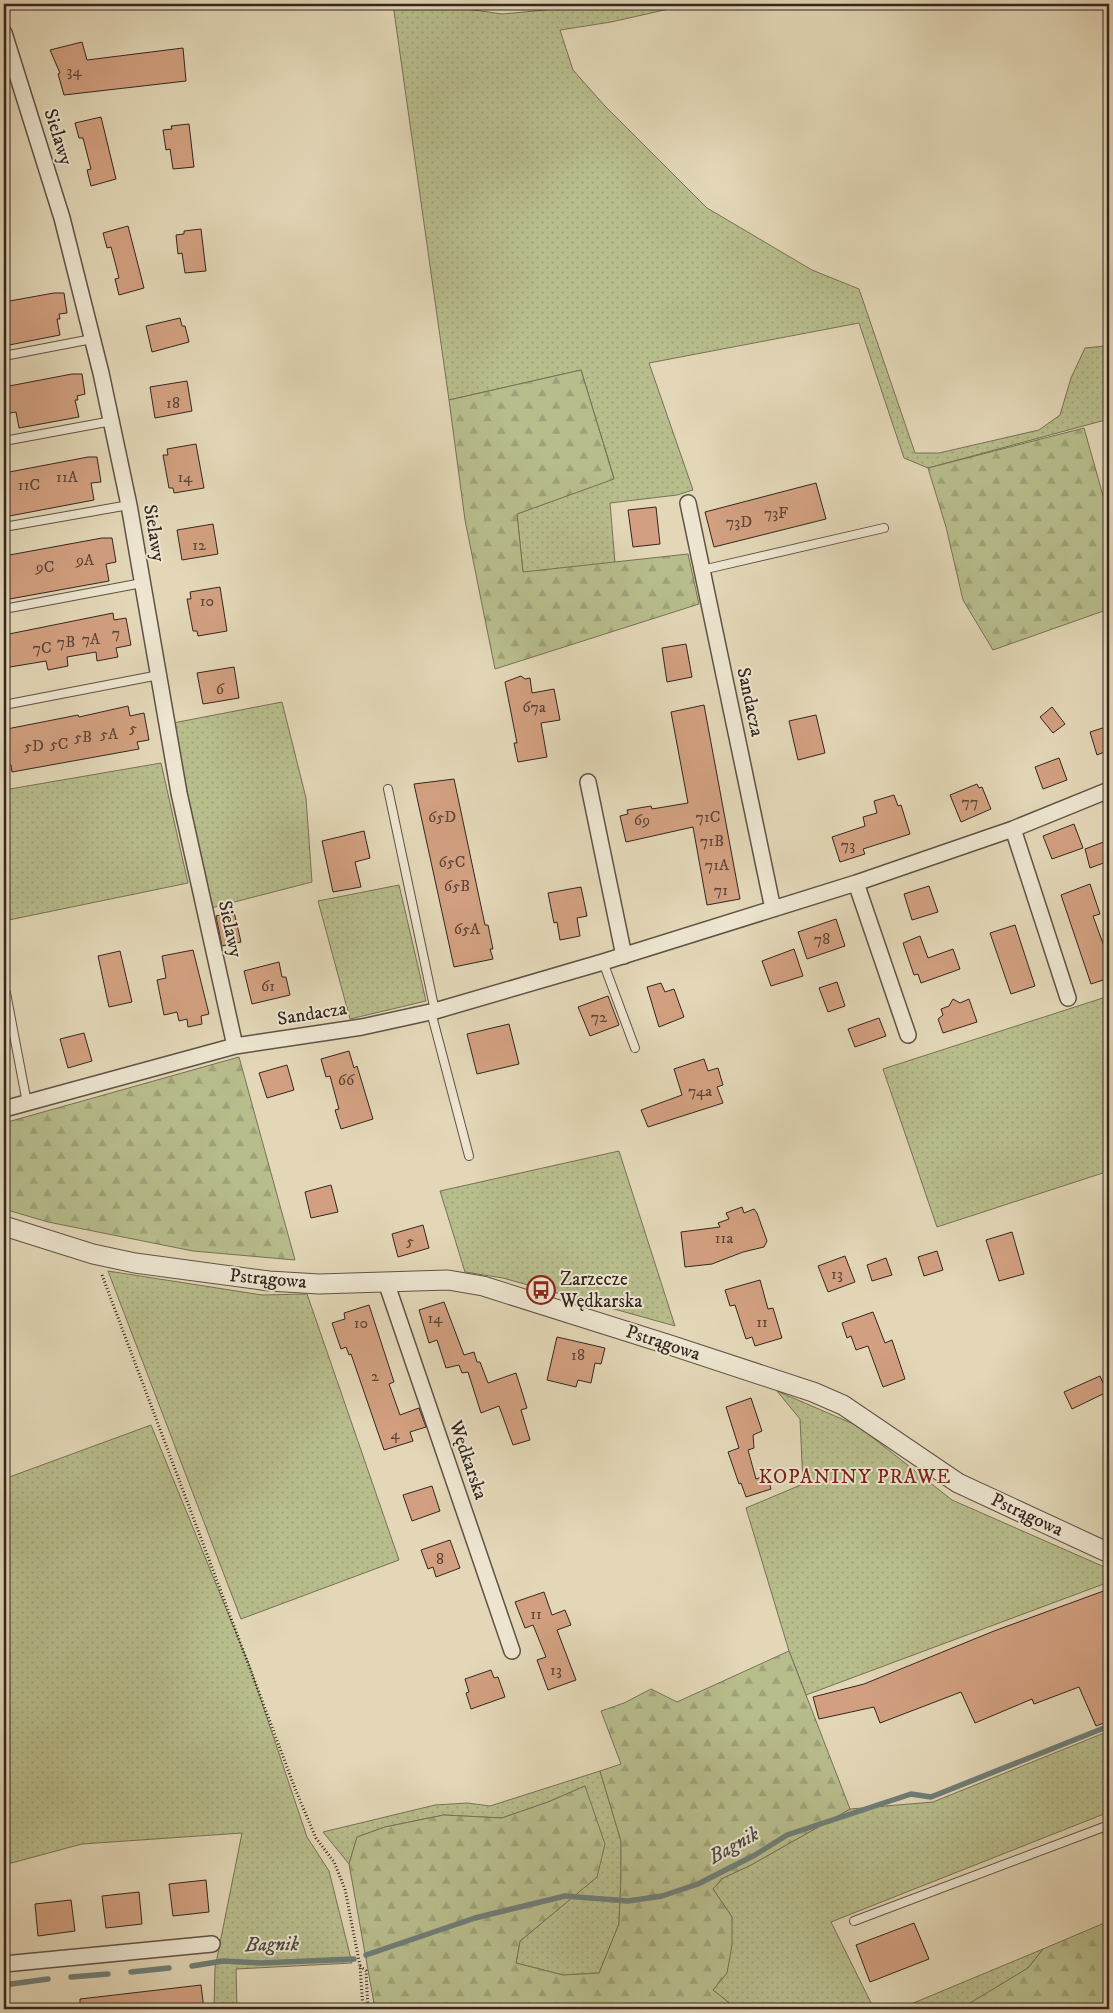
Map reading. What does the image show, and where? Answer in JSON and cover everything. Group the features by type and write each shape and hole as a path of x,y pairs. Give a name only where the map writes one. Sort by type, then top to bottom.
{"street":[{"name":"Sielawy","path":"4,33 62,218 112,421 129,505 179,793 235,1046"},
{"name":"Sandacza","path":"688,503 773,909"},
{"path":"588,782 624,956"},
{"name":"Sandacza","path":"4,1109 235,1046 362,1027 433,1012 624,956 856,883 1013,829 1106,791"},
{"path":"1013,829 1068,998"},
{"path":"856,883 908,1035"},
{"name":"Pstrągowa","path":"4,1226 93,1254 135,1263 269,1281 319,1284 448,1280 483,1286 812,1392 855,1412 958,1483 1109,1553"},
{"name":"Wędkarska","path":"386,1282 512,1651"},
{"path":"4,1964 212,1944"}],"lane":[{"path":"4,356 92,339"},
{"path":"4,441 112,421"},
{"path":"4,527 129,505"},
{"path":"702,570 884,528"},
{"path":"4,609 142,583"},
{"path":"4,705 159,676"},
{"path":"388,789 433,1012 469,1156"},
{"path":"603,962 635,1048"},
{"path":"6,993 27,1103"},
{"path":"854,1922 1109,1825"}],"path":[{"path":"93,1254 160,1424 296,1791 316,1838 334,1862 345,1889 360,1966 363,2009"},
{"path":"360,1966 366,1970 368,2009"}],"green space":[{"path":"393,4 450,4 467,9 502,14 546,10 572,4 691,4 611,22 560,30 573,70 605,106 707,208 812,270 859,289 915,453 939,453 1039,430 1060,415 1071,378 1085,348 1105,346 1109,348 1109,419 928,468 904,458 859,323 649,363 693,490 677,495 610,503 615,563 523,573 517,514 614,478 581,370 449,400"},
{"path":"581,370 614,479 517,514 523,572 688,554 699,604 495,669 465,520 449,400"},
{"path":"1084,428 1109,517 1109,609 993,650 963,600 946,527 928,468"},
{"path":"282,702 306,798 312,882 211,908 173,723"},
{"path":"161,763 188,883 4,921 4,790"},
{"path":"399,885 426,1001 350,1019 318,901"},
{"path":"1109,996 1109,1171 937,1227 883,1069"},
{"path":"239,1057 295,1260 193,1251 48,1222 4,1209 4,1123"},
{"path":"619,1151 675,1326 503,1278 465,1272 440,1191"},
{"path":"108,1271 262,1295 307,1294 399,1560 241,1619"},
{"path":"777,1391 858,1426 952,1500 1109,1569 1109,1582 806,1695 789,1651 746,1508 803,1484 800,1419"},
{"path":"151,1425 250,1667 307,1837 329,1871 352,1963 236,1969 237,2009 214,2009 215,1968 242,1833 82,1844 4,1865 4,1479"},
{"path":"789,1651 850,1809 751,1865 723,1878 713,1889 732,1917 732,1945 727,1973 713,1990 737,2009 375,2009 349,1864 357,1837 385,1827 444,1815 502,1818 548,1802 585,1786 605,1844 597,1877 520,1941 516,1963 563,1975 599,1973 619,1924 621,1877 621,1841 600,1771 621,1764 601,1711 624,1703 651,1689 677,1702"},
{"path":"1109,1731 1109,1812 831,1922 874,2009 737,2009 713,1990 727,1973 732,1917 713,1889 723,1878 751,1865 850,1809 933,1802"},
{"path":"600,1771 621,1841 621,1877 619,1924 599,1973 563,1975 516,1963 520,1941 597,1877 585,1786 548,1802 502,1818 444,1815 385,1827 357,1837 349,1864 323,1832 435,1805 467,1803 490,1806"},
{"path":"1109,1921 1109,2009 967,2009 965,2006 1028,1968 1043,1949"},
{"path":"1043,1949 1028,1968 965,2007 967,2009 899,2009"}],"building":[{"path":"82,42 87,60 183,48 186,81 64,95 58,74 60,73 50,50"},
{"path":"101,117 116,179 91,186 87,170 91,169 83,138 79,138 75,123"},
{"path":"189,124 194,167 173,169 170,149 166,150 163,130 172,129 171,126"},
{"path":"128,226 144,288 119,295 115,279 119,278 115,262 111,247 107,248 103,233"},
{"path":"201,229 206,271 185,273 182,253 178,254 176,235 184,234 184,231"},
{"path":"64,293 67,313 59,314 60,319 57,319 60,335 4,346 4,302"},
{"path":"180,318 182,326 185,326 189,342 152,352 146,326"},
{"path":"72,374 82,374 85,394 77,396 78,400 75,400 79,417 19,428 16,412 4,414 4,387"},
{"path":"187,381 192,411 155,418 150,387"},
{"path":"196,444 204,488 174,493 173,488 169,488 163,455 168,455 167,449"},
{"path":"88,457 97,457 101,482 91,483 94,500 4,517 4,473"},
{"path":"816,483 826,519 714,547 705,512"},
{"path":"656,507 660,544 633,547 628,510"},
{"path":"213,524 218,554 182,560 177,530"},
{"path":"102,538 112,538 116,562 106,564 109,581 4,600 4,556"},
{"path":"220,587 227,631 198,636 197,631 193,631 187,599 191,599 190,592"},
{"path":"113,613 114,620 126,618 131,645 116,648 118,657 97,661 96,652 67,657 68,666 48,670 46,661 4,668 4,635"},
{"path":"686,644 692,677 667,682 662,648"},
{"path":"234,667 239,698 203,704 197,673"},
{"path":"521,676 525,679 530,678 532,693 554,689 560,720 541,723 547,757 518,762 514,743 517,743 505,682"},
{"path":"704,705 740,899 707,905 693,827 626,842 620,816 628,814 627,810 651,806 652,809 688,803 671,712"},
{"path":"128,706 130,716 144,713 149,740 137,742 139,749 12,772 11,765 4,767 4,738 9,738 7,729 78,715 79,717"},
{"path":"1052,707 1065,724 1053,733 1040,717"},
{"path":"816,715 825,753 798,760 789,721"},
{"path":"1109,726 1109,750 1097,755 1090,732"},
{"path":"1059,758 1067,780 1043,789 1035,767"},
{"path":"454,779 485,925 488,925 493,949 490,949 493,959 454,967 414,784"},
{"path":"977,784 979,788 982,787 991,809 961,822 950,795"},
{"path":"894,795 898,806 901,805 910,834 863,849 865,854 840,862 832,837 865,826 863,817 877,813 874,801"},
{"path":"1074,824 1083,848 1052,859 1043,836"},
{"path":"364,831 370,858 355,862 361,887 333,892 322,841"},
{"path":"1109,840 1109,861 1090,868 1085,849"},
{"path":"1090,884 1100,914 1093,916 1109,960 1109,978 1091,984 1061,895"},
{"path":"929,886 938,912 912,920 904,894"},
{"path":"581,887 587,916 577,918 580,936 560,940 557,922 554,923 548,893"},
{"path":"234,912 241,942 222,946 216,916"},
{"path":"836,919 845,946 807,959 798,932"},
{"path":"1015,925 1035,986 1011,994 990,933"},
{"path":"920,936 928,958 953,949 960,969 921,983 918,974 914,975 903,943"},
{"path":"794,949 803,976 771,986 762,961"},
{"path":"193,950 209,1014 201,1016 202,1024 188,1027 187,1019 179,1021 177,1012 164,1015 157,980 166,978 162,956"},
{"path":"120,951 132,1002 109,1007 98,956"},
{"path":"279,962 282,977 286,977 290,995 252,1004 244,971"},
{"path":"837,982 845,1006 828,1012 819,988"},
{"path":"661,983 665,992 674,989 684,1017 659,1027 647,987"},
{"path":"608,996 619,1025 590,1036 578,1007"},
{"path":"953,999 960,1003 969,999 977,1022 943,1033 938,1019 943,1015 941,1009 949,1006"},
{"path":"879,1018 886,1036 855,1047 848,1029"},
{"path":"509,1024 519,1064 477,1074 467,1034"},
{"path":"84,1033 92,1061 68,1068 60,1039"},
{"path":"349,1051 354,1068 357,1066 373,1119 341,1129 335,1110 339,1109 330,1076 326,1077 321,1059"},
{"path":"704,1059 708,1071 718,1068 723,1085 717,1087 723,1103 648,1127 641,1110 682,1095 674,1069"},
{"path":"287,1065 294,1090 267,1098 259,1073"},
{"path":"331,1185 338,1212 311,1218 305,1192"},
{"path":"742,1207 744,1213 754,1209 757,1213 767,1241 764,1247 743,1252 712,1264 685,1267 681,1232 720,1227 718,1223 729,1219 726,1213"},
{"path":"423,1225 429,1248 398,1257 392,1234"},
{"path":"1012,1232 1024,1274 999,1281 986,1240"},
{"path":"937,1251 943,1270 924,1276 918,1257"},
{"path":"845,1256 855,1282 828,1292 818,1266"},
{"path":"886,1258 892,1275 872,1281 867,1265"},
{"path":"760,1280 768,1309 773,1308 782,1338 755,1346 752,1337 746,1339 735,1305 730,1306 725,1290"},
{"path":"444,1302 464,1355 474,1352 488,1383 516,1373 527,1408 521,1410 530,1440 513,1445 499,1406 481,1413 468,1372 462,1373 459,1365 446,1368 437,1340 429,1343 419,1310"},
{"path":"369,1305 394,1382 389,1384 400,1415 419,1408 426,1427 410,1432 413,1441 384,1450 351,1354 349,1355 346,1347 341,1349 332,1323 345,1319 344,1313"},
{"path":"873,1312 885,1343 892,1340 905,1379 883,1387 868,1346 856,1350 851,1336 847,1338 842,1323"},
{"path":"557,1337 605,1348 601,1364 595,1363 591,1383 578,1380 576,1387 547,1380"},
{"path":"1100,1376 1107,1392 1072,1409 1064,1392"},
{"path":"751,1398 762,1431 753,1435 754,1448 748,1450 756,1479 767,1475 771,1489 746,1497 741,1483 739,1484 728,1452 739,1448 726,1407"},
{"path":"432,1486 440,1511 412,1521 403,1495"},
{"path":"450,1540 460,1568 436,1577 433,1567 428,1569 421,1550"},
{"path":"1109,1589 1109,1721 1096,1726 1079,1687 1034,1704 1032,1699 975,1723 961,1692 880,1723 874,1707 819,1719 813,1697 864,1684 994,1631"},
{"path":"544,1592 552,1615 565,1610 571,1625 557,1630 576,1680 548,1690 537,1660 546,1657 533,1625 525,1628 515,1602"},
{"path":"491,1670 494,1678 498,1677 505,1697 471,1709 466,1693 469,1692 465,1679"},
{"path":"206,1880 209,1912 173,1916 169,1884"},
{"path":"139,1892 142,1924 106,1928 102,1896"},
{"path":"71,1900 75,1931 38,1936 35,1904"},
{"path":"914,1923 929,1959 870,1982 856,1945"},
{"path":"201,1985 204,2009 80,2009 80,1999"}],"waterway":[{"name":"Bagnik","path":"366,1955 475,1918 565,1896 628,1901 662,1896 698,1884 755,1855 787,1835 911,1794 931,1797 1109,1726"},
{"name":"Bagnik","path":"192,1966 223,1961 261,1963 354,1959"},
{"name":"Bagnik","path":"131,1972 169,1968"},
{"name":"Bagnik","path":"71,1977 108,1974"},
{"name":"Bagnik","path":"11,1984 48,1979"}],"place":[{"name":"Zarzecze Wędkarska","path":"541,1290"}],"district":[{"name":"KOPANINY PRAWE","path":"855,1477"}]}
